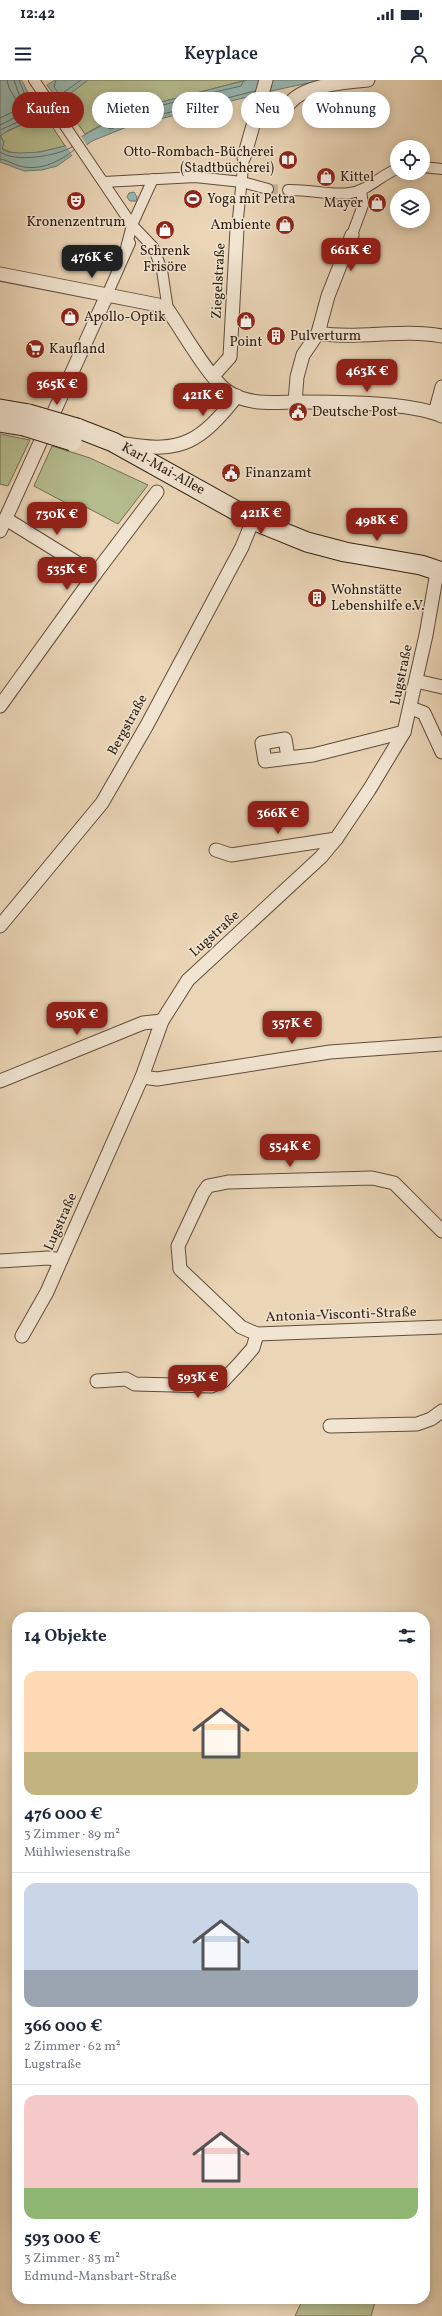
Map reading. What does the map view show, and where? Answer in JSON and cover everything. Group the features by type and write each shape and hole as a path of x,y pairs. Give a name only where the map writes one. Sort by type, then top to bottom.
{"main road":[{"name":"Karl-Mai-Allee","path":"0,409 27,420 74,434 113,442 155,477"},
{"name":"Karl-Mai-Allee","path":"0,422 27,420"},
{"name":"Karl-Mai-Allee","path":"74,434 155,477 188,490 251,525 345,552 421,565 439,572"}],"street":[{"path":"34,80 132,225 153,247 162,270 168,310 214,376 226,390 237,396 259,402 295,402 394,407 438,414 442,386"},
{"path":"262,92 266,80"},
{"path":"294,98 296,95 327,86 368,80"},
{"path":"244,157 252,128"},
{"name":"Ziegelstraße","path":"214,376 230,357 237,229 244,157"},
{"path":"430,168 442,169"},
{"path":"288,190 350,193 361,190 390,172"},
{"path":"104,182 195,177 242,182 268,189"},
{"path":"0,531 25,472 106,295 126,248 132,225 153,180"},
{"path":"295,402 297,378 303,355 318,333 328,296 363,205 361,190"},
{"path":"126,248 135,241 145,240"},
{"path":"0,274 158,305 168,310"},
{"path":"318,333 337,336 414,333 442,336"},
{"path":"113,442 150,448 177,446 196,438 213,425 237,396"},
{"path":"0,706 95,574 155,477"},
{"path":"6,519 95,574"},
{"name":"Bergstraße","path":"0,926 102,803 147,724 251,525"},
{"name":"Lugstraße","path":"22,1336 47,1292 142,1077 162,1021 188,980 226,944 273,904 321,857 336,839 404,732 411,708 439,572"},
{"path":"416,681 442,687"},
{"path":"411,708 424,714 442,752"},
{"path":"288,757 319,754 404,732"},
{"path":"216,850 231,855 336,839"},
{"path":"0,1081 144,1023 162,1021"},
{"path":"142,1077 157,1079 330,1052 442,1044"},
{"name":"Antonia-Visconti-Straße","path":"442,1231 394,1183 372,1178 228,1182 208,1186 203,1193 178,1246 178,1260 180,1269 241,1327 257,1334 442,1327"},
{"path":"0,1261 48,1258 61,1260"},
{"path":"97,1381 126,1380 135,1384 211,1386 223,1381 240,1363 253,1348 257,1334"},
{"path":"330,1426 417,1424 431,1419 442,1411"}],"green space":[{"path":"88,80 247,80 200,92 172,92 172,99 164,101 164,92 92,92 92,128 96,128 85,134 81,128 84,128 84,92 72,92"},
{"path":"15,128 53,128 65,146 42,152 25,154 9,152 2,148 4,142 1,137 2,134"},
{"path":"0,434 30,440 8,486 0,484"},
{"path":"52,446 90,458 148,485 118,524 84,506 81,511 34,486"},
{"path":"301,2304 375,2304 371,2316 295,2316"}],"water":[{"path":"0,80 22,80 28,92 12,92 12,128 14,128 0,136"},
{"path":"55,80 88,80 72,92 52,92 47,85"},
{"path":"247,80 322,80 267,92 241,92 241,99 233,101 233,92 200,92"},
{"path":"172,99 172,116 164,118 164,101"},
{"path":"97,128 124,128 92,141 57,166 42,170 24,171 0,162 0,136 4,142 2,149 8,152 40,152 65,146"},
{"path":"134,192 137,197 136,201 130,201 127,197 129,193"}],"pier":[{"path":"22,80 24,80 32,92 30,92"},
{"path":"80,134 88,147 74,158 65,144"}],"tunnel":[{"path":"268,189 288,190"}],"place":[{"name":"Otto-Rombach-Bücherei (Stadtbücherei)","path":"288,160"},
{"name":"Kittel","path":"326,177"},
{"name":"Yoga mit Petra","path":"193,199"},
{"name":"Kronenzentrum","path":"76,201"},
{"name":"Mayer","path":"377,203"},
{"name":"Ambiente","path":"285,225"},
{"name":"Schrenk Frisöre","path":"165,230"},
{"name":"Apollo-Optik","path":"70,317"},
{"name":"Point","path":"246,321"},
{"name":"Pulverturm","path":"276,336"},
{"name":"Kaufland","path":"35,349"},
{"name":"Deutsche Post","path":"298,412"},
{"name":"Finanzamt","path":"231,473"},
{"name":"Wohnstätte Lebenshilfe e.V.","path":"317,598"}]}
